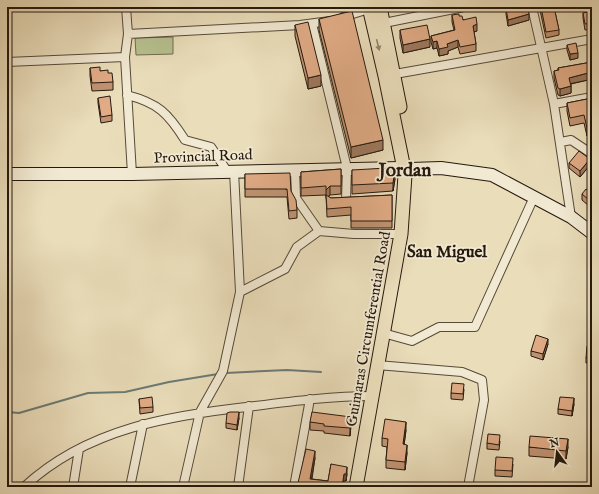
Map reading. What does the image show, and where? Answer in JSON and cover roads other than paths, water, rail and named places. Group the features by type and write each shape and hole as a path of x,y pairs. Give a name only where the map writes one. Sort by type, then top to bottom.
{"main road":[{"name":"Guimaras Circumferential Road","path":"356,487 401,234 401,197 405,168 395,74 384,23 373,8"},
{"name":"Guimaras Circumferential Road","path":"373,8 385,76 405,168"}],"street":[{"path":"126,7 128,34 125,57 132,174"},
{"path":"384,23 464,7"},
{"path":"532,7 554,104 561,142 571,217"},
{"path":"128,34 312,24 333,20 373,8"},
{"path":"312,24 347,168 346,200"},
{"path":"395,74 592,39"},
{"path":"7,62 125,57"},
{"path":"127,95 147,100 171,117 185,140 211,147 230,171 240,292 223,371 200,412 183,487"},
{"path":"554,104 592,97"},
{"path":"561,142 571,140 592,154"},
{"name":"Provincial Road","path":"7,174 132,174 347,168 441,168 492,175 571,217 592,233"},
{"path":"295,170 296,198 318,231"},
{"path":"383,333 412,341 438,327 475,327 534,197"},
{"path":"240,292 285,269 297,247 318,231 354,234 401,234"},
{"path":"377,365 462,372 482,380 484,400 468,487"},
{"path":"24,487 36,476 79,449 123,430 143,424 200,412 249,406 338,396 373,396"},
{"path":"294,487 310,399"},
{"path":"238,487 249,406"},
{"path":"130,487 143,424"},
{"path":"73,487 79,449"}],"waterway":[{"path":"226,373 287,370 321,372"},
{"path":"7,412 19,413 88,393 125,392 169,382 218,374"}],"district":[{"name":"Jordan","path":"405,169"},
{"name":"San Miguel","path":"447,251"}]}
